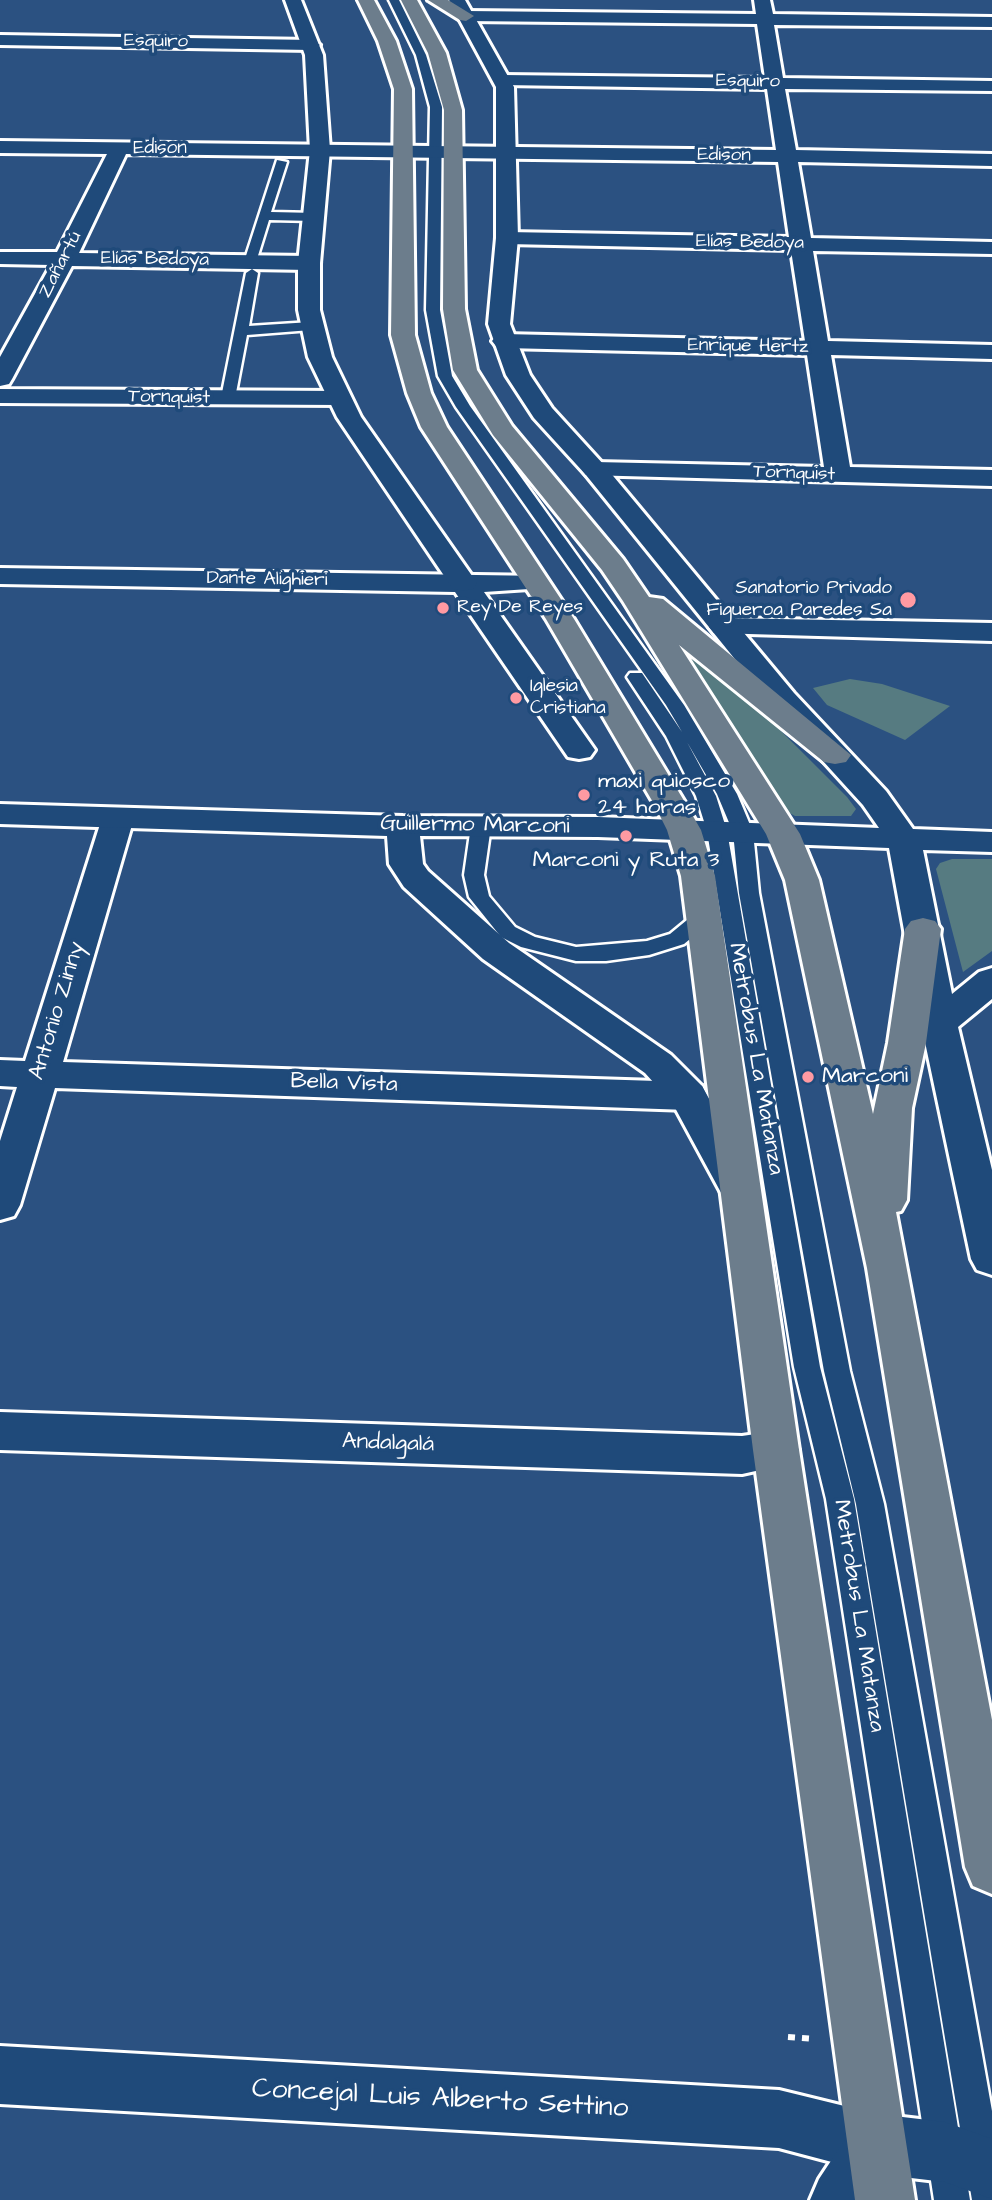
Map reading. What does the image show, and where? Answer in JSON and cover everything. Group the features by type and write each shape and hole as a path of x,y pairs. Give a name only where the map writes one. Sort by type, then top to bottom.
{"highway":[{"path":"409,0 438,53 453,110 435,153 403,335 409,365 434,427 580,653 714,831 698,876 776,1450 881,2172"},
{"path":"436,0 462,8"},
{"path":"368,1 387,41 403,89 435,153 457,339 465,370 502,430 613,565 685,635 835,755"},
{"path":"613,565 783,834 802,880 888,1268 992,1867"},
{"path":"888,1268 887,1170 893,1108 907,1043 923,929"}],"street":[{"path":"293,0 311,45 320,150 309,263 311,326 320,357 339,398 579,750"},
{"path":"462,8 763,10 992,22"},
{"path":"462,8 503,80 507,238 500,312 503,341 530,396 595,470 783,699 875,798 904,840 939,1023 992,1259"},
{"path":"763,10 838,475"},
{"name":"Esquiro","path":"0,40 311,45"},
{"name":"Esquiro","path":"503,80 992,86"},
{"name":"Edison","path":"0,147 435,153 506,151 992,160"},
{"name":"Zañartú","path":"0,379 65,259 118,149"},
{"name":"Elías Bedoya","path":"507,238 992,247"},
{"name":"Elías Bedoya","path":"0,258 251,267 309,263"},
{"name":"Enrique Hertz","path":"503,341 992,352"},
{"name":"Tornquist","path":"0,396 339,398"},
{"name":"Tornquist","path":"595,470 992,478"},
{"name":"Dante Alighieri","path":"0,576 534,582"},
{"path":"724,626 992,632"},
{"name":"Guillermo Marconi","path":"0,814 403,826 714,831 992,842"},
{"name":"Antonio Zinny","path":"0,1205 118,818"},
{"path":"403,826 406,864 416,879 496,951 658,1064 688,1096 742,1195"},
{"path":"939,1023 992,980"},
{"name":"Bella Vista","path":"0,1073 688,1096"},
{"name":"Andalgalá","path":"0,1431 742,1455 776,1450"},
{"name":"Concejal Luis Alberto Settino","path":"0,2075 779,2119 881,2172 973,2177"},
{"path":"840,2200 881,2172"}],"lane":[{"name":"Metrobus La Matanza","path":"394,0 429,77 436,107 433,310 438,351 445,376 463,407 674,705 727,794 714,831 749,893 837,1371 870,1504 973,2177"},
{"name":"Metrobus La Matanza","path":"435,153 421,336 440,396 458,427 487,463 603,626 675,736 706,796 807,1367 840,1499 973,2177"},
{"path":"435,153 436,188"},
{"path":"228,398 251,267 281,162"},
{"path":"266,216 315,217"},
{"path":"240,331 311,326"},
{"path":"481,826 474,875 479,897 508,932 528,942 576,954 606,954 649,948 677,939 694,925 704,911"}],"green space":[{"path":"685,650 774,724 847,797 856,809 851,816 795,816 788,812"},
{"path":"850,679 882,684 950,706 905,740 827,705 813,688"},
{"path":"952,859 992,859 992,951 963,972 936,869 940,863"}],"place":[{"name":"Sanatorio Privado Figueroa Paredes Sa","path":"908,600"},
{"name":"Rey De Reyes","path":"443,608"},
{"name":"Iglesia Cristiana","path":"516,698"},
{"name":"maxi quiosco 24 horas","path":"584,795"},
{"name":"Marconi y Ruta 3","path":"626,836"},
{"name":"Marconi","path":"808,1077"}]}
